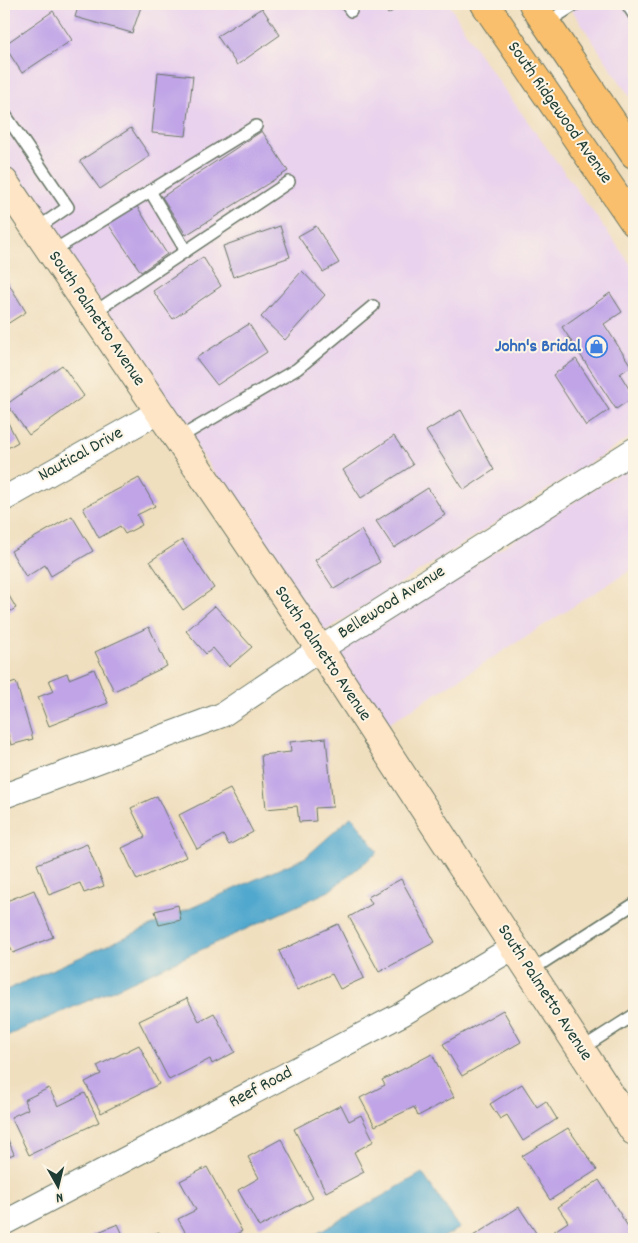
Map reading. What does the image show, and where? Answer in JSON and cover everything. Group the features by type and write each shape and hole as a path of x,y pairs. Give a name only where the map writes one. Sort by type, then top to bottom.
{"main road":[{"name":"South Ridgewood Avenue","path":"485,4 634,222"},
{"path":"540,13 634,154"}],"street":[{"name":"South Palmetto Avenue","path":"7,193 36,229 176,439 320,649 581,1049 633,1125"},
{"name":"Nautical Drive","path":"4,499 158,412"},
{"name":"Bellewood Avenue","path":"4,796 222,715 320,649 634,450"},
{"name":"Reef Road","path":"4,1223 402,1014 514,947"}],"lane":[{"path":"540,13 576,4"},
{"path":"627,4 634,16"},
{"path":"4,112 68,206 36,229"},
{"path":"51,252 256,126"},
{"path":"92,314 289,182"},
{"path":"150,191 186,251"},
{"path":"176,439 297,369 373,306"},
{"path":"530,971 634,904"},
{"path":"581,1049 634,1015"}],"shaded area":[{"path":"4,4 449,4 479,54 634,269 634,435 322,633 4,160"},
{"path":"568,4 634,4 634,103"},
{"path":"634,464 634,568 385,726 336,653"}],"water":[{"path":"352,816 378,852 329,891 122,986 4,1037 4,991 306,857"},
{"path":"422,1173 460,1228 440,1239 308,1239"}],"building":[{"path":"79,4 142,4 132,33 75,17"},
{"path":"375,4 404,4 388,14 382,5 378,8"},
{"path":"262,8 280,35 237,65 217,36"},
{"path":"53,11 72,40 22,73 4,45"},
{"path":"158,72 193,76 186,136 152,133"},
{"path":"131,128 150,156 100,189 80,161"},
{"path":"262,131 288,171 186,235 162,197"},
{"path":"135,203 167,254 141,272 106,221"},
{"path":"280,226 290,257 233,277 223,246"},
{"path":"316,226 339,263 323,272 298,236"},
{"path":"203,257 221,286 173,319 153,291"},
{"path":"302,271 325,295 285,340 261,317"},
{"path":"4,276 26,312 4,326"},
{"name":"John's Bridal","path":"610,293 622,312 604,324 631,366 620,374 634,397 616,409 562,327"},
{"path":"249,324 267,352 217,385 196,358"},
{"path":"576,359 609,410 586,426 553,375"},
{"path":"62,365 84,396 29,435 7,404"},
{"path":"461,410 494,470 464,490 426,431"},
{"path":"4,415 18,442 4,450"},
{"path":"394,436 413,465 361,498 343,470"},
{"path":"139,478 155,506 137,515 142,525 125,534 120,526 99,538 83,508"},
{"path":"428,488 445,515 394,548 376,521"},
{"path":"72,516 93,551 51,576 45,565 26,577 11,551"},
{"path":"361,530 380,562 334,589 315,560"},
{"path":"182,540 214,588 183,610 150,561"},
{"path":"4,587 16,608 4,615"},
{"path":"215,606 252,647 229,667 213,648 206,654 186,631"},
{"path":"149,627 167,666 114,691 95,652"},
{"path":"94,669 108,703 49,726 38,697 54,691 49,680 67,673 69,679"},
{"path":"16,682 33,739 11,745 8,734 4,736 4,686"},
{"path":"326,738 333,807 315,808 316,821 299,822 297,806 266,809 261,755 291,752 290,742"},
{"path":"230,789 253,832 229,845 223,835 197,849 179,815"},
{"path":"157,796 186,857 137,880 122,848 145,837 131,808"},
{"path":"87,844 104,886 84,893 80,883 49,895 37,864"},
{"path":"401,879 435,942 379,972 349,917 372,904 368,897"},
{"path":"34,890 53,937 13,953 4,935 4,902"},
{"path":"178,905 181,920 159,925 155,911"},
{"path":"338,924 364,978 340,989 332,974 297,990 279,951"},
{"path":"187,998 199,1021 214,1013 235,1052 212,1064 210,1059 169,1080 139,1021"},
{"path":"503,1010 521,1042 462,1076 443,1044"},
{"path":"139,1045 159,1084 101,1113 85,1082 101,1074 97,1066"},
{"path":"432,1054 454,1097 418,1116 414,1107 375,1126 360,1098 385,1085 382,1080"},
{"path":"522,1084 537,1107 546,1101 557,1119 523,1141 507,1115 500,1119 490,1104"},
{"path":"49,1088 58,1106 85,1093 99,1122 29,1155 11,1117 28,1109 24,1100"},
{"path":"341,1105 349,1121 361,1115 374,1141 354,1152 364,1172 326,1192 294,1129"},
{"path":"568,1128 597,1170 550,1200 522,1156"},
{"path":"4,1130 14,1154 4,1158"},
{"path":"281,1139 313,1198 259,1227 238,1190 259,1178 248,1157"},
{"path":"207,1167 242,1231 226,1239 189,1239 178,1219 196,1210 180,1181"},
{"path":"599,1180 632,1233 622,1239 557,1239 553,1232 568,1222 558,1207"},
{"path":"519,1207 540,1239 476,1239 473,1236"},
{"path":"118,1224 125,1239 93,1239 91,1235"},
{"path":"159,1232 163,1239 141,1239"}],"place":[{"name":"John's Bridal","path":"597,347"}]}
